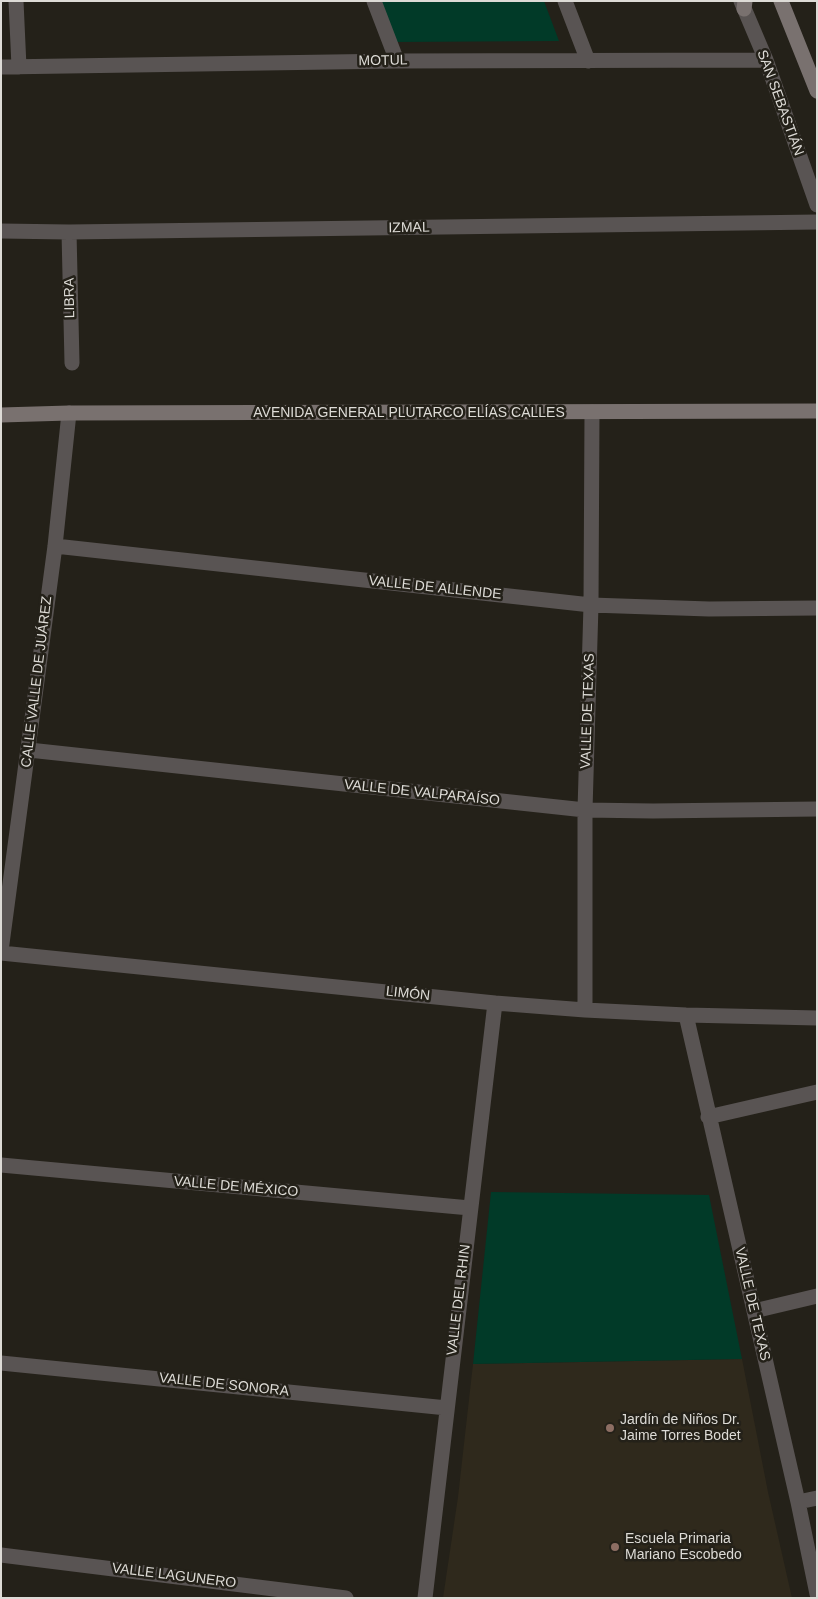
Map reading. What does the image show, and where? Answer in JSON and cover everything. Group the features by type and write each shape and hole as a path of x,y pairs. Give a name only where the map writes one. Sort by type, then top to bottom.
{"street":[{"path":"16,1 19,67"},
{"path":"374,1 397,61"},
{"path":"565,1 588,61"},
{"path":"781,1 817,91"},
{"name":"SAN SEBASTIÁN","path":"744,4 766,60 817,205"},
{"name":"MOTUL","path":"1,67 397,61 766,60"},
{"name":"IZMAL","path":"1,231 69,232 817,222"},
{"name":"LIBRA","path":"69,232 72,363"},
{"name":"AVENIDA GENERAL PLUTARCO ELÍAS CALLES","path":"1,415 69,413 817,411"},
{"name":"VALLE DE TEXAS","path":"585,1010 585,810 591,605 592,412"},
{"name":"CALLE VALLE DE JUÁREZ","path":"1,952 55,546 69,413"},
{"name":"VALLE DE ALLENDE","path":"55,546 591,605 708,609 817,608"},
{"name":"VALLE DE VALPARAÍSO","path":"28,750 585,810 653,812 817,809"},
{"name":"LIMÓN","path":"1,952 494,1003 686,1015 817,1018"},
{"name":"VALLE DEL RHIN","path":"425,1598 494,1003"},
{"name":"VALLE DE TEXAS","path":"686,1015 798,1502 817,1594"},
{"path":"708,1117 817,1092"},
{"name":"VALLE DE MÉXICO","path":"1,1165 470,1208"},
{"path":"754,1311 817,1296"},
{"name":"VALLE DE SONORA","path":"1,1363 447,1408"},
{"path":"798,1502 817,1498"},
{"name":"VALLE LAGUNERO","path":"1,1555 346,1598"}],"shaded area":[{"path":"742,1359 768,1492 792,1598 443,1598 458,1497 473,1364"}],"green space":[{"path":"380,1 544,1 559,41 394,42"},
{"path":"491,1192 709,1195 742,1359 473,1364"}],"place":[{"name":"Jardín de Niños Dr. Jaime Torres Bodet","path":"610,1428"},
{"name":"Escuela Primaria Mariano Escobedo","path":"615,1547"}]}
